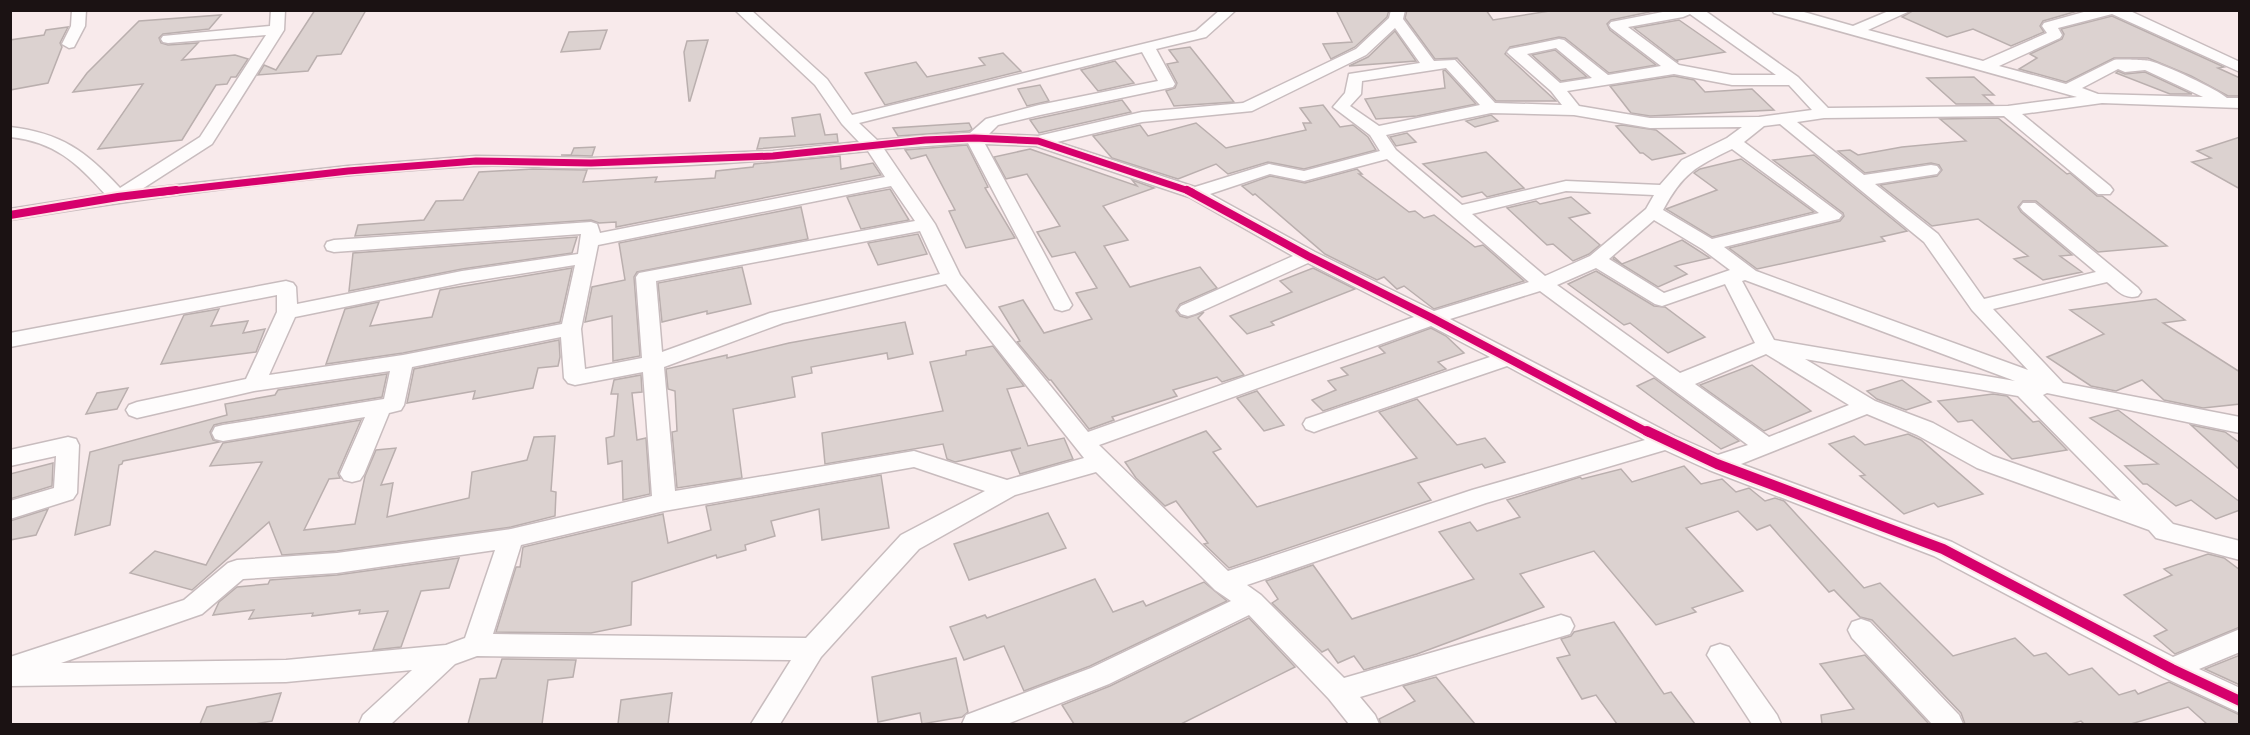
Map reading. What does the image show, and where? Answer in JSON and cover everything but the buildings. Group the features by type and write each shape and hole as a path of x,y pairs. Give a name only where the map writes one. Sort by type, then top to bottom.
{"street":[{"path":"69,44 78,26 79,10"},
{"path":"118,197 206,140 277,30 279,10"},
{"path":"742,10 821,82 848,121 873,146 926,224 951,277 1012,357 1100,462 1224,583 1252,602 1340,691 1365,724"},
{"path":"848,121 1201,34 1229,10"},
{"path":"1779,10 2102,98"},
{"path":"1853,30 1905,10"},
{"path":"1983,67 2055,35 2049,26 2110,10"},
{"path":"2115,10 2240,68"},
{"path":"1674,69 1616,25 1684,11 1793,80 1824,113"},
{"path":"1038,141 1142,117 1246,108 1361,52 1397,15 1429,64"},
{"path":"168,39 277,30"},
{"path":"1574,110 1557,88 1515,52 1559,43 1605,80"},
{"path":"974,138 992,122 1167,84 1147,46"},
{"path":"1491,108 1450,63 1429,64 1354,77 1353,94 1341,107 1376,132 1390,153 1543,284 1767,447"},
{"path":"2069,89 2119,63 2126,67 2147,65 2234,103"},
{"path":"1557,88 1674,69 1732,80 1793,80"},
{"path":"1376,132 1491,108 1574,110 1650,123 1759,122 1824,113 2008,111 2102,98 2234,103"},
{"path":"2008,111 2104,190"},
{"path":"1782,118 1931,238 1979,306 2058,389"},
{"path":"1084,442 1432,318 1543,284 1597,260 1653,212 1665,190 1688,164 1733,142 1759,122"},
{"path":"10,132 23,133 58,143 83,159 118,197"},
{"path":"974,138 1062,305"},
{"path":"10,215 118,197 348,171 476,161 591,162 762,157 974,138 1038,141 1195,193 1308,256 1432,318 1667,442 1717,464 1943,549 2172,669 2240,701"},
{"path":"1709,245 1833,215 1733,142"},
{"path":"1195,193 1269,169 1304,176 1390,153"},
{"path":"1862,181 1931,170"},
{"path":"287,312 462,277 896,180"},
{"path":"1457,212 1566,186 1665,190"},
{"path":"2029,207 2131,292"},
{"path":"1653,212 1709,245 1739,275 1767,346 1867,406 1925,429 1985,462 2156,523"},
{"path":"664,502 646,278 926,224"},
{"path":"333,246 591,228 571,329 575,378 654,363 777,318 951,277"},
{"path":"1188,310 1308,256"},
{"path":"1597,260 1662,300 1739,275 2058,389 2240,425"},
{"path":"1979,306 2109,275"},
{"path":"10,340 286,288 287,312 254,384"},
{"path":"137,410 254,384 403,362 571,329"},
{"path":"1677,383 1767,346 2025,390 2058,389"},
{"path":"1314,424 1507,358"},
{"path":"223,433 393,405 403,362"},
{"path":"2025,390 2165,531 2240,551"},
{"path":"1717,464 1767,447 1867,406"},
{"path":"352,474 380,408"},
{"path":"1224,583 1480,496 1667,442"},
{"path":"10,458 68,445 66,493 10,510"},
{"path":"10,669 193,607 237,570 337,563 511,538 664,502 914,459 1007,489"},
{"path":"765,724 812,649 910,542 1007,489 1100,462"},
{"path":"476,645 511,538"},
{"path":"976,724 1100,676 1252,602"},
{"path":"1340,691 1561,626"},
{"path":"1861,630 1949,724"},
{"path":"2172,669 2240,640"},
{"path":"10,675 286,671 446,656 476,645 812,649"},
{"path":"1720,655 1767,724"},
{"path":"373,724 446,656"}],"cycle path":[{"path":"10,215 118,197 348,171 476,161 591,163 773,156 925,140 974,138 1038,141 1195,193 1308,256 1432,318 1667,442 1717,464 1943,549 2172,669 2240,701"}]}
